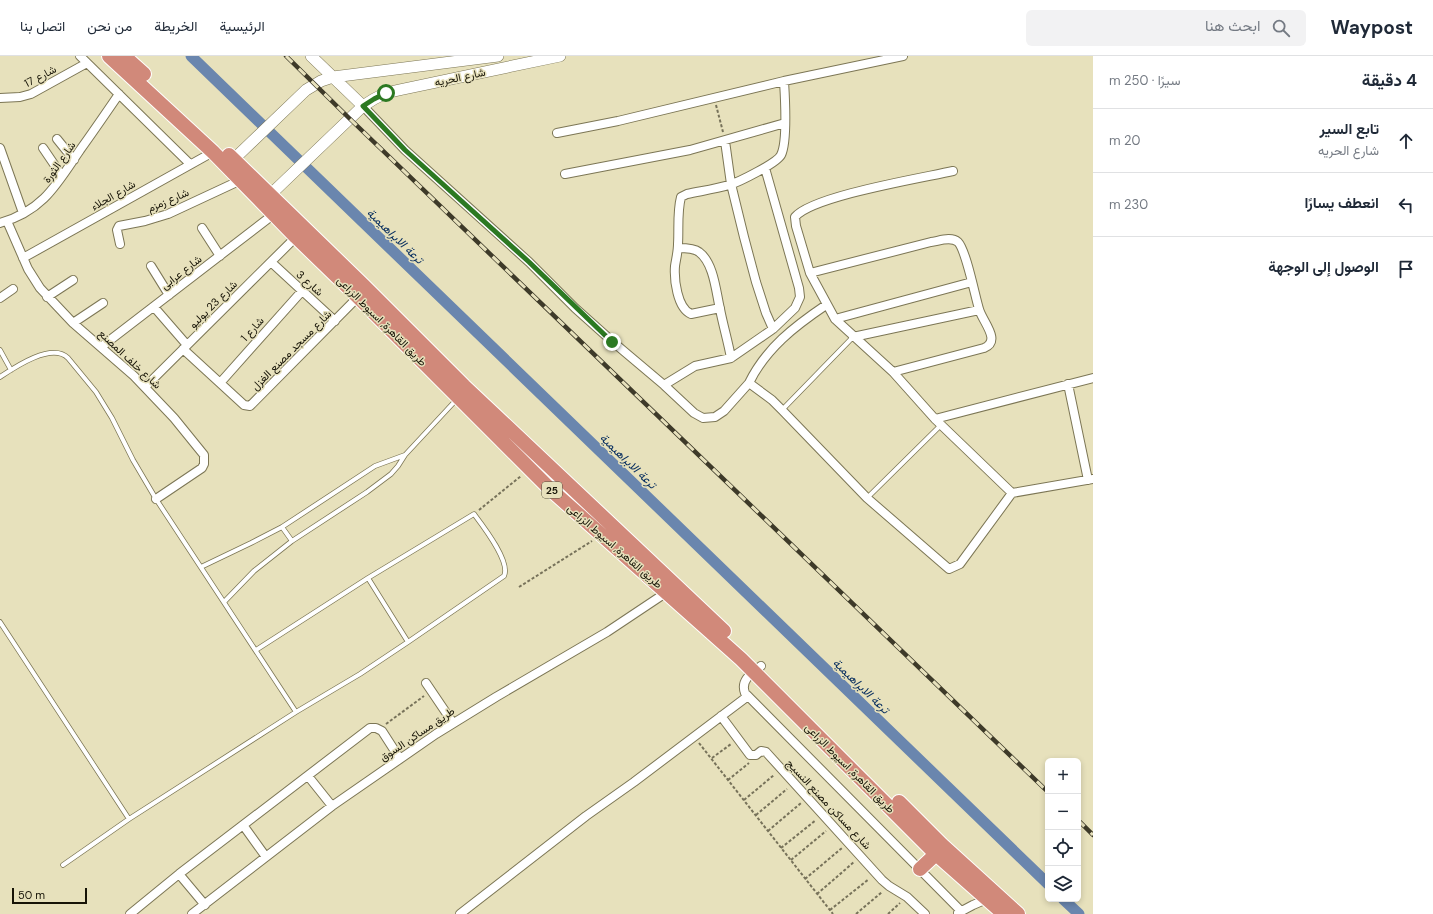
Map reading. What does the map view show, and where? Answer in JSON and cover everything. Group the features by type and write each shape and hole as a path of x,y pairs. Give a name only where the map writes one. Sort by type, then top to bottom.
{"highway":[{"name":"طريق القاهرة, اسيوط الزراعى","path":"110,56 213,152 296,237 530,469 601,535 741,659 757,669"},
{"name":"طريق القاهرة, اسيوط الزراعى","path":"124,56 198,127 234,159 370,291 464,386 813,724 1018,914"},
{"name":"طريق القاهرة, اسيوط الزراعى","path":"813,724 936,854 1004,914"},
{"path":"920,869 936,854"}],"main road":[{"path":"311,56 363,106"},
{"name":"شارع الحريه","path":"234,159 298,97 315,84 333,77 498,56"},
{"name":"شارع الحريه","path":"270,195 363,106 386,93 560,56"}],"street":[{"path":"80,56 190,164"},
{"path":"557,133 618,121 784,81 903,56"},
{"name":"شارع 17","path":"0,98 20,97 31,94 87,63"},
{"path":"720,308 691,314 685,310 681,302 675,283 675,265 678,248 681,198 687,194 731,184 765,168 781,156 784,147 785,123 784,81"},
{"name":"شارع الثورة","path":"3,222 23,213 44,199 52,191 119,94"},
{"path":"363,106 405,150 529,262 575,308 698,416 710,418 724,411 749,383 756,368 775,344 799,323 826,305"},
{"path":"565,174 669,154 725,141 785,123"},
{"path":"57,138 74,160"},
{"path":"725,141 731,184 756,282 773,329"},
{"path":"0,148 23,213"},
{"path":"43,148 62,176"},
{"name":"شارع الجلاء","path":"23,258 213,152"},
{"path":"664,386 695,366 732,358 773,329 795,308 800,297 799,288 765,168"},
{"path":"953,171 846,194 803,209 795,217 796,226 810,273 826,305 835,319 893,372 938,422 1012,492"},
{"name":"شارع زمزم","path":"120,244 117,230 120,226 157,218 240,180"},
{"name":"شارع عرابى","path":"101,347 274,214"},
{"name":"شارع خلف المصنع","path":"3,222 33,278 47,297 73,323 145,387 188,434 204,455 205,460 202,468 156,499"},
{"path":"202,228 220,256"},
{"name":"شارع 23 يوليو","path":"145,387 296,237"},
{"path":"810,273 931,242 951,239 958,242 972,282 979,310 992,337 992,342 989,346 893,372"},
{"path":"678,248 699,251 707,261 716,288 732,358"},
{"name":"شارع 3","path":"271,262 335,321"},
{"path":"151,266 169,295"},
{"path":"47,297 73,280"},
{"path":"835,319 972,282"},
{"path":"0,298 13,289"},
{"name":"شارع 1","path":"220,383 302,291"},
{"name":"شارع مسجد مصنع الغزل","path":"154,307 185,347 244,406 252,405 358,297"},
{"path":"73,323 103,304"},
{"path":"853,337 979,310"},
{"path":"938,422 1093,378"},
{"path":"749,383 772,400 867,498 948,569 960,564 1012,492 1090,479 1068,384"},
{"name":"طريق مساكن السوق","path":"192,914 332,806 400,759 454,723 607,632 667,592"},
{"path":"757,669 746,678 743,685 745,693 920,869 959,912 988,899"},
{"path":"426,683 454,723"},
{"path":"460,914 568,830 748,696"},
{"path":"721,716 752,756 764,751"},
{"path":"130,914 179,874 370,728 373,727 379,729 400,759"},
{"name":"شارع مساكن مصنع النسيج","path":"764,751 876,873 889,886 907,897 925,914"},
{"path":"308,776 332,806"},
{"path":"244,825 266,857"},
{"path":"179,874 205,905"}],"lane":[{"path":"782,410 853,337"},
{"path":"0,350 12,370"},
{"path":"0,378 12,370 47,353 59,353 65,355 96,392 112,418 133,460 156,499 296,712"},
{"path":"224,602 254,571 292,541 379,483 398,466 405,455 458,397"},
{"path":"867,498 938,422"},
{"path":"201,567 282,527 375,466 405,455"},
{"path":"63,865 129,819 296,712 360,674 408,642 506,574 505,564 490,537 474,514 368,578 256,650"},
{"path":"282,527 292,541"},
{"path":"368,578 408,642"},
{"path":"0,622 129,819"}],"path":[{"path":"715,98 725,141"},
{"path":"474,514 530,469"},
{"path":"519,587 601,535"},
{"path":"379,729 431,690"},
{"path":"694,736 833,914"},
{"path":"711,758 738,739"},
{"path":"728,780 764,751"},
{"path":"744,800 782,769"},
{"path":"756,815 794,783"},
{"path":"768,831 808,798"},
{"path":"781,848 823,814"},
{"path":"791,861 833,825"},
{"path":"805,879 849,842"},
{"path":"817,894 862,856"},
{"path":"830,910 876,873"},
{"path":"856,914 889,886"},
{"path":"888,914 907,897"}],"waterway":[{"name":"ترعة الابراهيمية","path":"191,56 1045,881"},
{"name":"ترعة الابراهيمية","path":"1066,902 1079,914"}],"railway":[{"path":"286,56 1045,789"},
{"path":"1081,823 1093,835"}],"route":[{"path":"386,93 363,106 405,150 529,262 612,342"}]}
